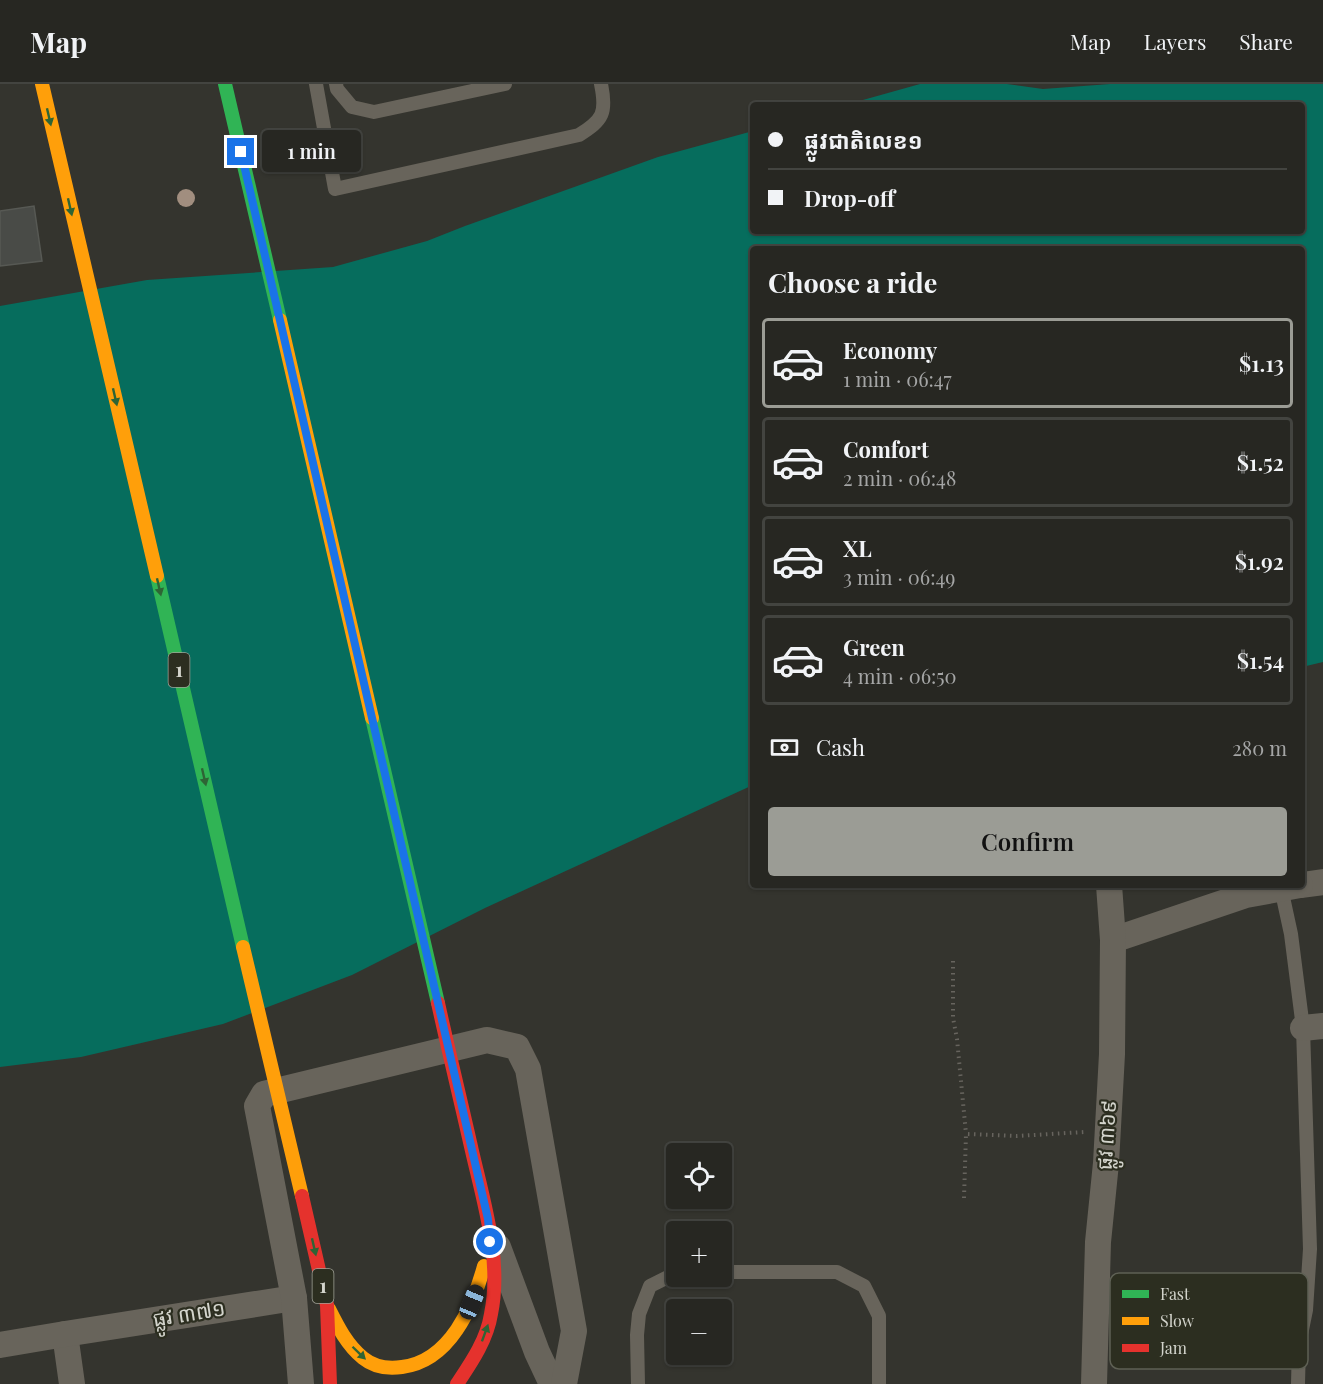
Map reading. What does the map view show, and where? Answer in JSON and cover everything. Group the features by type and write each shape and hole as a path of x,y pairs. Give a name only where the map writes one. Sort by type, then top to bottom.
{"highway":[{"name":"1","path":"42,84 327,1305 330,1384"},
{"path":"225,84 488,1219 494,1287 491,1317 479,1348 457,1384"},
{"path":"327,1305 341,1332 364,1360 385,1368 400,1368 413,1366 425,1360 438,1352 455,1332 472,1302 482,1277 487,1255 488,1219"}],"street":[{"path":"1305,884 1323,882"},
{"name":"ផ្លូវ ៣៦៩","path":"1094,1384 1098,1242 1112,1054 1113,940 1109,888"},
{"path":"1113,940 1246,895 1281,888"},
{"path":"301,1384 294,1298 257,1106 264,1094 487,1040 517,1047 528,1069 574,1331 564,1384"},
{"path":"488,1219 537,1352 552,1384"},
{"name":"ផ្លូវ ៣៧១","path":"0,1346 294,1298"},
{"path":"65,1334 72,1384"}],"lane":[{"path":"316,84 335,189 579,135 597,124 605,102 601,84"},
{"path":"336,84 337,89 351,107 374,112 505,84"},
{"path":"1291,888 1292,934 1313,1027 1308,1280"},
{"path":"732,1272 837,1272 864,1286 879,1316 879,1384"},
{"path":"638,1384 639,1314 650,1286 666,1278"},
{"path":"1298,1369 1298,1384"}],"path":[{"path":"953,961 953,1018 966,1134 964,1198"},
{"path":"966,1134 1054,1134 1108,1129"}],"shaded area":[{"path":"920,84 1007,84 1043,89 1110,84 1323,84 1323,662 1305,666 1305,246 750,246 750,786 485,908 352,975 223,1024 81,1057 0,1067 0,306 147,280 333,267 427,241 658,157 750,132 750,234 1305,234 1305,102 856,102"}],"building":[{"path":"34,206 42,261 0,266 0,211"}],"traffic: fast":[{"path":"225,84 280,320"},
{"path":"157,576 243,947"},
{"path":"372,718 438,1003"}],"traffic: slow":[{"path":"42,84 157,576"},
{"path":"280,320 372,718"},
{"path":"243,947 302,1196"},
{"path":"329,1309 348,1342 367,1361 381,1367 392,1368 419,1363 434,1354 457,1330 473,1298 484,1266"}],"traffic: jam":[{"path":"438,1003 486,1211 494,1273 494,1294 489,1324 478,1351 457,1384"},
{"path":"302,1196 327,1305 330,1384"}],"route":[{"path":"241,152 488,1219 490,1242"}]}
